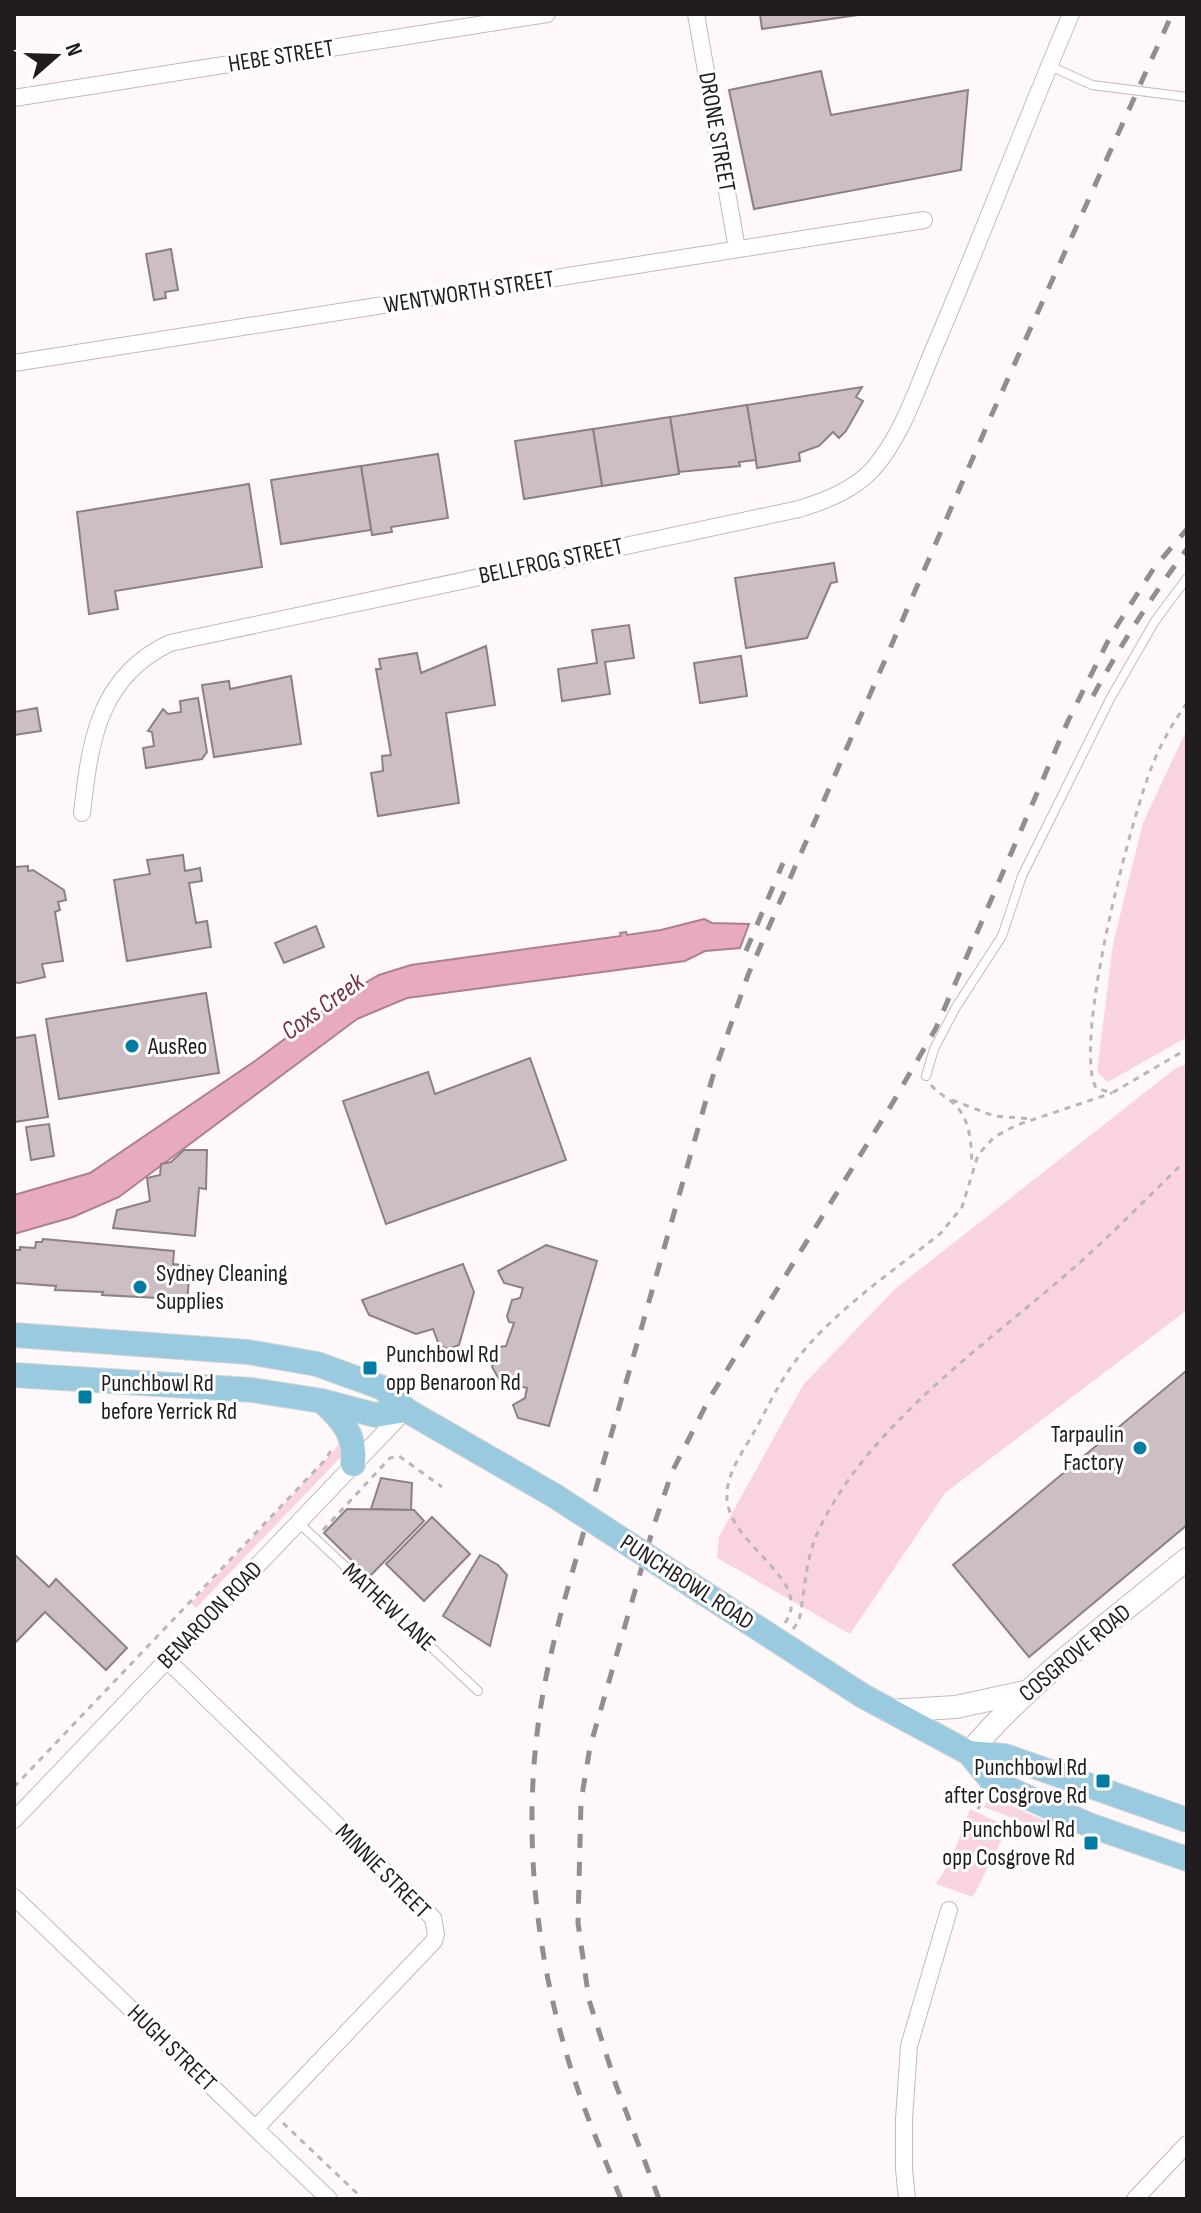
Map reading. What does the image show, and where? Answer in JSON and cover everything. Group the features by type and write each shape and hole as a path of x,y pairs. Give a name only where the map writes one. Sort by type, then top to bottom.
{"main road":[{"name":"PUNCHBOWL ROAD","path":"14,1335 163,1344 292,1358 337,1370 383,1388 406,1410 555,1496 888,1711 969,1753 1005,1756 1187,1820"},
{"path":"14,1375 252,1390 322,1401 375,1415 406,1410"},
{"path":"322,1401 349,1431 354,1451 353,1464"},
{"name":"COSGROVE ROAD","path":"969,1753 991,1726 1030,1690 1187,1559"},
{"path":"888,1711 956,1707 1030,1690"},
{"name":"PUNCHBOWL ROAD","path":"969,1753 998,1784 1089,1825 1187,1859"}],"street":[{"name":"HEBE STREET","path":"14,98 547,14"},
{"name":"DRONE STREET","path":"696,14 737,249"},
{"path":"1049,65 1071,14"},
{"name":"BELLFROG STREET","path":"82,813 88,759 109,698 132,668 150,652 170,643 799,509 839,494 858,482 872,470 895,436 981,239 1049,65"},
{"name":"WENTWORTH STREET","path":"14,363 924,220"},
{"name":"BENAROON ROAD","path":"14,1820 406,1410"},
{"name":"MINNIE STREET","path":"167,1660 433,1918 436,1926 434,1941 256,2128"},
{"name":"HUGH STREET","path":"14,1897 329,2199"},
{"path":"907,2199 904,2132 909,2046 949,1910"},
{"path":"1135,2199 1187,2144"}],"lane":[{"path":"1049,65 1092,85 1187,97"},
{"path":"926,1076 934,1049 956,1007 1002,936 1033,851 1110,699 1155,621 1187,578"},
{"name":"MATHEW LANE","path":"299,1523 478,1691"}],"path":[{"path":"1112,1093 1096,1088 1091,1080 1089,1064 1094,998 1128,842 1154,763 1173,723 1187,703"},
{"path":"972,1170 985,1145 994,1137 1017,1125 1112,1093 1187,1049"},
{"path":"926,1076 934,1089 949,1099 994,1116 1037,1119"},
{"path":"778,1642 790,1616 788,1591 779,1573 745,1539 732,1520 726,1496 734,1468 793,1363 842,1312 941,1233 954,1219 968,1193 972,1170 970,1132 965,1119 949,1099"},
{"path":"778,1642 799,1621 816,1536 838,1496 862,1462 905,1416 975,1351 1083,1259 1179,1167"},
{"path":"14,1787 325,1460 335,1441"},
{"path":"321,1533 390,1458 399,1456 442,1487"},
{"path":"278,2118 363,2199"}],"shaded area":[{"path":"1187,729 1187,1037 1108,1082 1097,1072 1113,944 1143,823"},
{"path":"704,919 712,923 749,924 740,948 705,951 685,961 407,998 357,1019 119,1197 73,1217 14,1234 14,1195 90,1173 255,1061 344,995 379,975 411,965 621,936 620,933 626,932 627,935 661,930"},
{"path":"1187,1064 1187,1310 945,1493 850,1634 717,1558 719,1537 803,1385 895,1289 1176,1068"},
{"path":"342,1439 344,1447 341,1457 196,1608 191,1603"},
{"path":"990,1796 1074,1834 1070,1840 984,1807"},
{"path":"970,1809 1008,1827 973,1897 936,1884 951,1860"}],"building":[{"path":"760,14 865,14 762,29"},
{"path":"821,71 831,115 968,90 961,170 754,209 729,90"},
{"path":"171,249 178,290 165,292 166,298 154,300 146,254"},
{"path":"862,387 856,397 863,401 839,438 833,432 819,446 799,453 800,461 757,468 747,405"},
{"path":"747,405 756,460 739,462 740,466 679,472 670,417"},
{"path":"670,417 679,474 602,486 593,429"},
{"path":"593,429 602,486 524,499 515,441"},
{"path":"438,454 448,518 391,527 392,532 372,535 361,466"},
{"path":"361,466 371,530 281,544 271,480"},
{"path":"249,484 262,567 115,591 118,609 89,614 77,512"},
{"path":"834,563 837,582 831,583 807,638 746,648 735,578"},
{"path":"629,625 634,658 605,662 610,694 562,701 558,669 597,663 592,630"},
{"path":"486,646 495,705 446,713 459,803 378,816 371,773 383,771 382,756 391,755 376,669 381,669 379,659 417,653 421,673"},
{"path":"741,656 747,696 700,703 694,663"},
{"path":"291,676 301,744 214,757 202,685 229,681 230,689"},
{"path":"198,698 207,752 202,759 146,768 143,748 154,746 152,732 148,731 163,709 168,714 181,712 180,701"},
{"path":"37,708 41,731 14,735 14,712"},
{"path":"183,855 185,871 200,868 202,881 189,883 196,923 207,921 211,947 127,961 114,880 150,874 147,860"},
{"path":"28,866 28,871 33,870 64,890 66,900 58,902 60,910 55,912 63,961 42,964 45,977 19,983 14,982 14,867"},
{"path":"316,926 324,947 284,963 275,943"},
{"name":"AusReo","path":"206,993 219,1073 59,1099 46,1019"},
{"path":"35,1035 48,1117 14,1122 14,1038"},
{"path":"530,1058 566,1160 386,1224 343,1101 428,1072 435,1094"},
{"path":"49,1124 54,1156 31,1160 26,1127"},
{"path":"184,1150 207,1150 206,1189 199,1188 195,1236 113,1228 117,1210 150,1201 147,1178 160,1175 161,1164 171,1162"},
{"path":"43,1239 174,1251 173,1264 190,1266 187,1303 102,1295 103,1292 55,1290 56,1286 14,1285 14,1250 20,1250 20,1247 35,1248 36,1242"},
{"path":"546,1245 597,1261 549,1426 518,1418 513,1405 525,1398 527,1388 500,1381 492,1367 498,1347 506,1346 514,1323 509,1322 507,1316 512,1300 520,1298 523,1288 504,1283 498,1271"},
{"path":"463,1264 474,1292 459,1345 448,1349 439,1345 433,1329 416,1334 369,1315 362,1300"},
{"name":"Tarpaulin Factory","path":"1186,1371 1187,1525 1029,1657 953,1565"},
{"path":"381,1478 412,1483 411,1510 371,1509"},
{"path":"347,1509 414,1510 424,1521 369,1577 324,1533"},
{"path":"432,1517 470,1554 424,1601 386,1564"},
{"path":"14,1554 49,1587 56,1579 127,1648 106,1670 45,1612 14,1644"},
{"path":"480,1555 498,1565 507,1575 490,1646 443,1616"}],"railway":[{"path":"621,2199 570,2064 553,2001 537,1912 533,1867 533,1777 544,1688 563,1605 712,1079 748,975 992,414 1172,14"},
{"path":"659,2199 616,2085 589,2000 578,1923 581,1801 590,1747 654,1525 672,1472 709,1399 936,1028 1068,721 1111,635 1154,568 1187,529"},
{"path":"1093,696 1137,621 1187,549"},
{"path":"746,951 783,863"}],"place":[{"name":"AusReo","path":"132,1046"},
{"name":"Sydney Cleaning Supplies","path":"140,1287"},
{"name":"Punchbowl Rd opp Benaroon Rd","path":"370,1368"},
{"name":"Punchbowl Rd before Yerrick Rd","path":"85,1397"},
{"name":"Tarpaulin Factory","path":"1140,1448"},
{"name":"Punchbowl Rd after Cosgrove Rd","path":"1103,1781"},
{"name":"Punchbowl Rd opp Cosgrove Rd","path":"1091,1843"}],"water label":[{"name":"Coxs Creek","path":"323,1007"}]}
